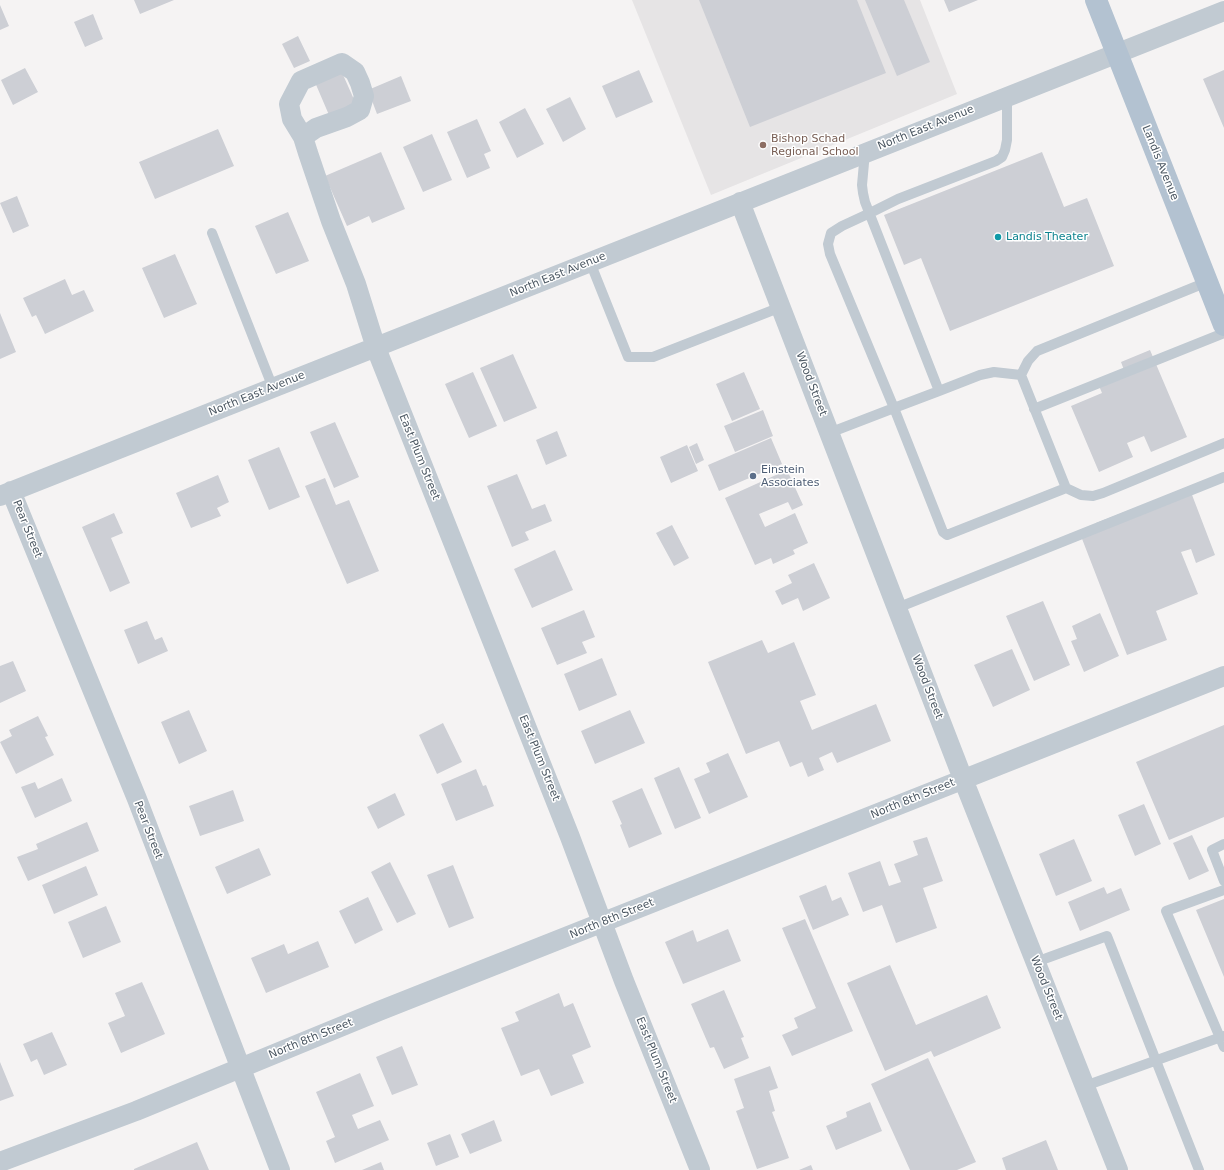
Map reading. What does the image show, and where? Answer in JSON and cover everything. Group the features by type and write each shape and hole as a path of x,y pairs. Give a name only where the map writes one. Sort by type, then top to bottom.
{"main road":[{"name":"Landis Avenue","path":"1096,0 1224,325"}],"street":[{"name":"North East Avenue","path":"6,494 376,348 1116,52 1224,11"},
{"name":"East Plum Street","path":"304,137 331,221 356,284 376,348 700,1170"},
{"name":"Wood Street","path":"740,202 963,779 1118,1170"},
{"name":"Pear Street","path":"6,494 137,799 280,1170"},
{"name":"North 8th Street","path":"0,1162 136,1111 602,923 1224,676"}],"lane":[{"path":"1007,96 1007,140 1006,150 1002,157 996,161 898,199 842,226 831,233 828,244 830,254 894,408 942,532 947,535 1066,488"},
{"path":"865,152 862,193 939,390"},
{"path":"212,232 273,388"},
{"path":"590,262 628,356 653,357 781,307"},
{"path":"1020,375 1036,351 1207,282"},
{"path":"1034,409 1224,333"},
{"path":"829,433 980,375 994,372 1020,375"},
{"path":"1020,375 1066,488 1081,495 1093,496 1103,494 1224,443"},
{"path":"897,608 1224,477"},
{"path":"1224,844 1212,850 1224,881"},
{"path":"1224,890 1166,911 1222,1037 1224,1047"},
{"path":"1036,962 1107,936 1199,1170"},
{"path":"1085,1086 1222,1037"}],"shaded area":[{"name":"Bishop Schad Regional School","path":"632,0 920,0 957,94 711,195"}],"building":[{"path":"134,0 174,0 140,14"},
{"path":"699,0 857,0 886,73 750,127"},
{"path":"865,0 904,0 930,62 897,76"},
{"path":"944,0 978,0 949,12"},
{"path":"0,5 9,26 0,30"},
{"path":"93,14 103,39 85,47 74,22"},
{"path":"298,36 310,61 294,68 282,44"},
{"path":"25,68 38,92 13,105 1,80"},
{"path":"340,68 356,104 329,115 314,80"},
{"path":"639,70 653,102 616,118 602,86"},
{"path":"1224,70 1224,128 1203,79"},
{"path":"401,76 411,101 377,114 368,90"},
{"path":"570,97 586,129 563,142 546,109"},
{"path":"525,108 544,144 517,158 499,122"},
{"path":"477,119 491,151 484,154 490,168 467,178 447,132"},
{"path":"218,129 234,166 155,199 139,162"},
{"path":"432,134 452,180 423,192 403,147"},
{"path":"381,152 405,209 372,223 369,216 347,226 325,176"},
{"name":"Landis Theater","path":"1042,152 1064,207 1087,198 1114,266 950,331 921,258 904,265 884,215"},
{"path":"17,196 29,226 13,233 0,203"},
{"path":"288,212 309,261 276,274 255,226"},
{"path":"175,254 197,304 164,318 142,268"},
{"path":"65,279 72,295 84,290 94,311 45,334 36,315 32,317 23,298"},
{"path":"0,313 16,352 0,359"},
{"path":"1150,350 1187,437 1151,452 1144,436 1127,443 1133,457 1099,472 1071,406 1102,393 1097,381 1124,370 1121,362"},
{"path":"513,354 537,408 504,422 480,368"},
{"path":"473,372 497,426 469,438 445,384"},
{"path":"744,372 760,409 732,421 716,384"},
{"path":"763,410 773,436 735,452 724,426"},
{"path":"335,422 359,477 334,488 310,432"},
{"path":"557,431 567,456 546,465 536,440"},
{"path":"771,438 782,464 719,491 708,465"},
{"path":"697,443 704,460 696,464 689,447"},
{"path":"687,445 698,471 671,483 660,457"},
{"path":"279,447 300,497 269,510 248,460"},
{"path":"787,470 803,505 792,510 788,502 759,514 765,527 795,513 808,543 793,550 795,554 773,564 771,558 755,565 725,498"},
{"path":"517,474 532,509 545,504 552,521 525,532 529,540 512,547 487,486"},
{"path":"218,475 229,502 217,508 221,516 191,528 176,493"},
{"path":"325,478 336,505 349,500 379,571 347,584 305,486"},
{"path":"1189,487 1215,555 1196,563 1191,549 1181,552 1198,594 1156,611 1167,640 1127,655 1079,531"},
{"path":"114,513 123,533 111,538 130,583 110,592 82,527"},
{"path":"672,525 689,558 674,566 656,533"},
{"path":"555,550 573,590 532,608 514,569"},
{"path":"814,563 830,598 803,611 798,598 782,605 775,591 792,583 788,575"},
{"path":"1043,601 1070,665 1034,681 1006,616"},
{"path":"584,610 595,637 582,642 587,653 557,665 541,628"},
{"path":"1100,613 1119,656 1084,672 1071,641 1077,639 1072,626"},
{"path":"147,621 155,640 162,637 168,651 138,664 124,630"},
{"path":"762,640 768,653 794,642 816,695 800,701 812,730 876,704 891,741 837,763 832,752 819,758 824,770 808,777 802,762 790,767 779,741 746,754 708,662"},
{"path":"1012,649 1030,690 993,707 974,665"},
{"path":"602,658 617,695 579,711 564,674"},
{"path":"13,661 26,691 0,703 0,666"},
{"path":"189,710 207,751 179,764 161,722"},
{"path":"630,710 645,743 595,764 581,731"},
{"path":"38,716 48,736 45,737 54,755 16,774 0,742 12,736 9,730"},
{"path":"443,723 462,762 437,774 419,735"},
{"path":"1224,725 1224,817 1169,840 1136,762"},
{"path":"728,753 748,797 709,814 694,779 710,772 706,763"},
{"path":"679,767 701,818 675,829 654,778"},
{"path":"476,769 483,786 486,785 494,806 456,821 441,784"},
{"path":"62,778 72,801 35,818 21,787 35,782 38,789"},
{"path":"642,788 662,834 629,848 620,825 622,824 612,801"},
{"path":"233,790 244,821 200,836 189,806"},
{"path":"395,793 405,815 378,829 367,807"},
{"path":"1144,804 1161,844 1135,856 1118,815"},
{"path":"87,822 99,851 28,881 17,857 38,849 36,844"},
{"path":"1192,835 1209,871 1189,880 1173,843"},
{"path":"927,837 943,881 923,888 937,928 896,943 882,905 863,912 848,873 880,861 889,886 901,882 894,864 918,855 913,841"},
{"path":"1074,839 1092,881 1056,896 1039,854"},
{"path":"259,848 271,875 227,894 215,867"},
{"path":"390,862 416,914 397,923 371,872"},
{"path":"453,865 474,918 449,928 427,875"},
{"path":"86,866 98,895 54,914 42,885"},
{"path":"826,885 832,901 841,897 849,915 813,930 799,896"},
{"path":"1104,887 1107,894 1121,888 1130,910 1080,931 1068,902"},
{"path":"368,897 383,930 355,944 339,911"},
{"path":"1224,899 1224,977 1196,910"},
{"path":"106,906 121,942 83,958 68,922"},
{"path":"805,919 853,1031 792,1056 782,1035 798,1028 794,1018 816,1008 782,928"},
{"path":"728,929 741,961 683,984 665,942 693,930 697,942"},
{"path":"318,941 329,967 266,993 251,958 284,944 288,954"},
{"path":"890,965 916,1025 987,995 1001,1028 934,1057 931,1051 885,1071 847,983"},
{"path":"142,982 165,1034 121,1053 108,1023 125,1016 115,993"},
{"path":"724,990 744,1037 741,1038 749,1058 724,1069 714,1047 710,1048 691,1004"},
{"path":"559,993 564,1007 573,1003 591,1047 572,1055 584,1083 551,1096 539,1069 521,1076 501,1028 519,1021 515,1012"},
{"path":"52,1032 67,1065 44,1075 37,1059 31,1062 23,1044"},
{"path":"402,1046 418,1085 392,1095 376,1057"},
{"path":"928,1058 976,1162 957,1170 910,1170 871,1084"},
{"path":"0,1062 14,1096 0,1101"},
{"path":"770,1066 778,1088 769,1091 775,1111 772,1112 789,1158 757,1169 736,1111 744,1108 734,1079"},
{"path":"360,1073 374,1106 352,1115 358,1129 380,1120 389,1140 335,1163 326,1141 335,1137 316,1092"},
{"path":"870,1102 882,1131 836,1150 826,1126 847,1117 846,1112"},
{"path":"494,1120 502,1141 470,1154 461,1134"},
{"path":"450,1134 459,1157 436,1166 427,1143"},
{"path":"1046,1140 1058,1170 1006,1170 1002,1158"},
{"path":"197,1142 209,1170 134,1170 134,1169"},
{"path":"381,1162 384,1170 362,1170"},
{"path":"811,1165 813,1170 799,1170"}],"place":[{"name":"Bishop Schad Regional School","path":"763,145"},
{"name":"Landis Theater","path":"998,237"},
{"name":"Einstein Associates","path":"753,476"}]}
